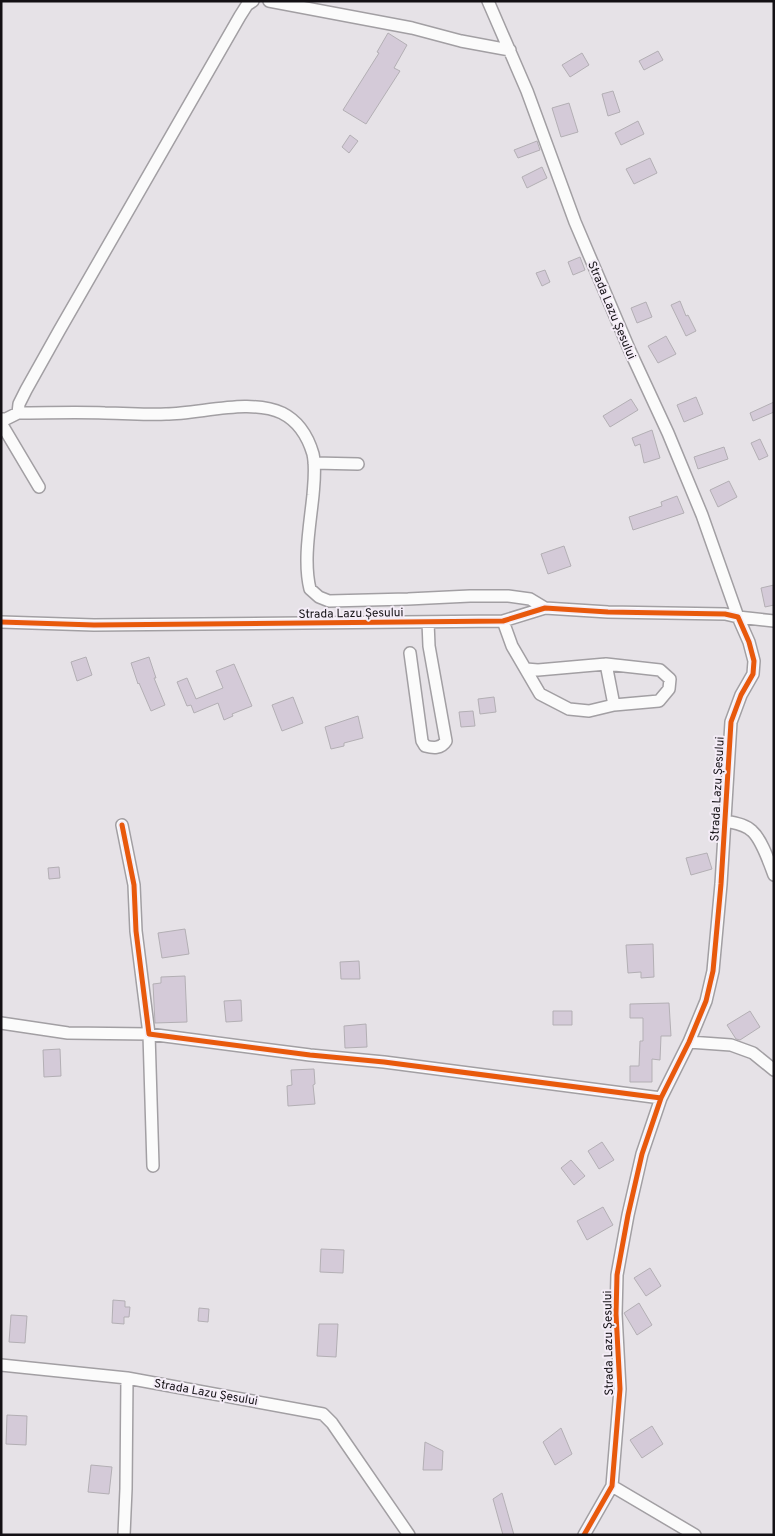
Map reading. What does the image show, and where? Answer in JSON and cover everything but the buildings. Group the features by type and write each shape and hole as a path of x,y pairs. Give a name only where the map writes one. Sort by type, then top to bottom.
{"street":[{"path":"18,413 19,404 26,390 83,288 240,16 248,4 253,1"},
{"path":"270,1 412,28 461,41 510,50"},
{"name":"Strada Lazu Șesului","path":"488,1 527,91 575,222 630,351 668,433 702,516 738,617 749,642 754,661 753,674 741,695 732,722 722,884 713,971 706,1001 689,1042 661,1098 642,1154 628,1215 617,1275 616,1314 620,1389 612,1486 584,1535"},
{"name":"Strada Lazu Șesului","path":"2,425 6,419 18,413 168,414 253,407 266,408 281,413 294,422 306,435 313,455 315,471 307,567 310,589 319,597 329,601 508,596 530,599 545,608"},
{"path":"2,425 40,486"},
{"path":"314,463 358,464"},
{"name":"Strada Lazu Șesului","path":"1,622 94,626 503,621 545,608 617,612 725,614 774,621"},
{"path":"503,621 512,646 540,694 569,709 589,711 614,705 659,701 669,689 670,679 660,670 606,664 538,670 526,669"},
{"path":"410,653 422,740 425,746 439,747 446,741 429,646 428,622"},
{"path":"606,664 614,705"},
{"path":"726,821 739,824 752,831 761,844 774,875"},
{"path":"122,826 134,885 137,940 149,1034 153,1166"},
{"path":"1,1023 68,1033 149,1034 661,1098"},
{"path":"689,1042 731,1045 752,1053 774,1070"},
{"name":"Strada Lazu Șesului","path":"1,1365 127,1378 323,1414 332,1423 409,1535"},
{"path":"124,1535 127,1378"},
{"path":"612,1486 695,1535"}],"cycle path":[{"path":"1,622 94,625 503,621 545,608 608,612 725,614 738,617 749,642 754,661 753,674 741,695 731,722 721,884 713,971 706,1001 689,1042 661,1098 642,1154 628,1215 617,1275 616,1314 620,1389 612,1486 584,1535"},
{"path":"122,825 134,885 136,931 149,1034 661,1098"}]}
